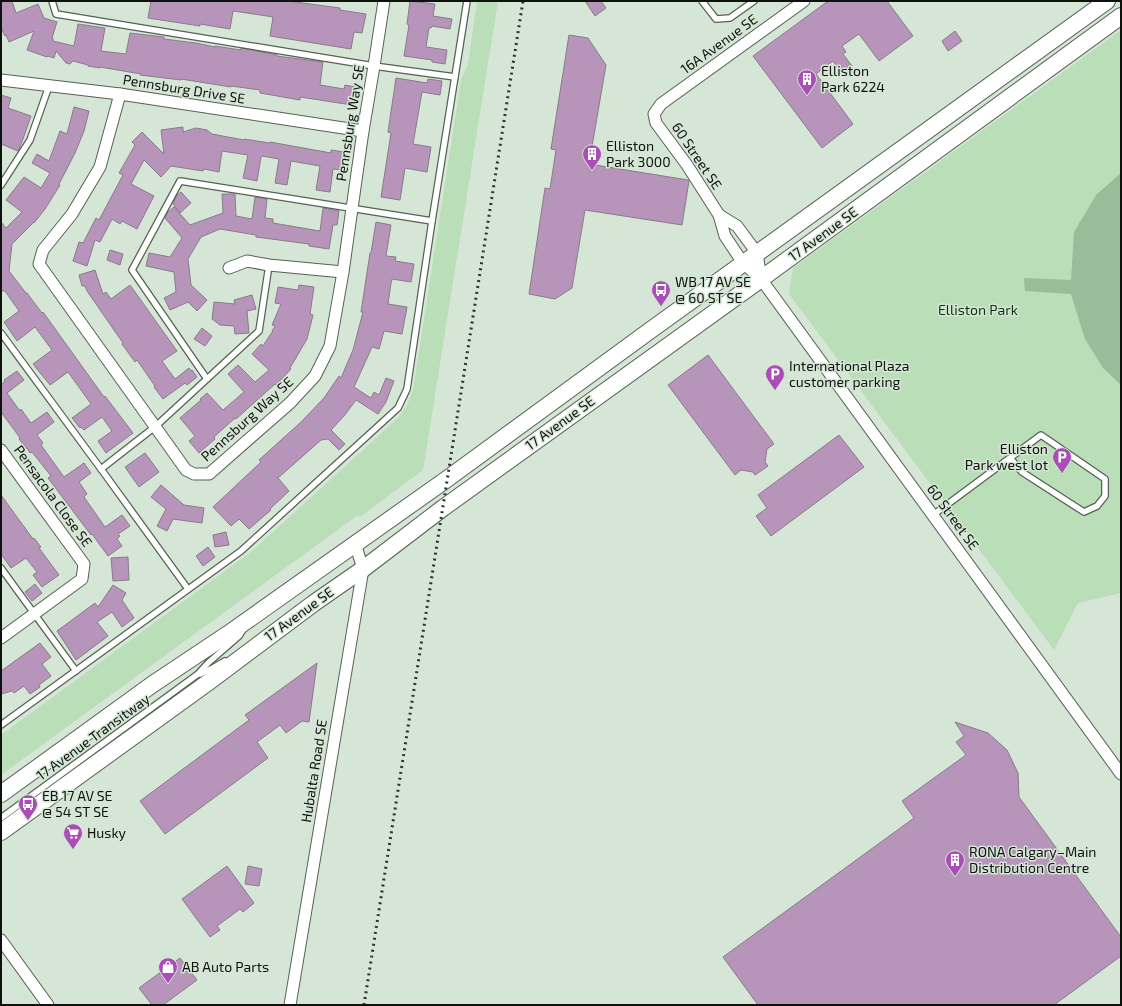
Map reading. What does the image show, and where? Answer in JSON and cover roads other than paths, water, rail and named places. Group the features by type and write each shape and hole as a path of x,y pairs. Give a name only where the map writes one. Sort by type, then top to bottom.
{"main road":[{"name":"17 Avenue SE","path":"1,794 153,684 253,617 447,479 1092,7 1107,1"},
{"name":"17 Avenue SE","path":"1,832 314,603 363,569 443,508 761,279 1121,16"}],"street":[{"name":"Pennsburg Way SE","path":"120,94 100,167 72,214 42,250 39,264 186,470 194,474 209,474 290,403 315,376 330,346 343,272 363,131 384,1"},
{"name":"16A Avenue SE","path":"654,114 660,104 804,1"},
{"name":"Pennsburg Drive SE","path":"1,80 120,94 363,131"},
{"name":"60 Street SE","path":"654,114 656,123 687,165 719,215 725,236 744,263 761,279 1121,774"},
{"name":"60 Street SE","path":"719,215 737,226 757,253 761,279"},
{"path":"229,268 247,261 343,272"},
{"name":"Pensacola Close SE","path":"1,450 84,564 82,579 1,638"},
{"name":"Hubalta Road SE","path":"290,1005 363,569 355,543"},
{"path":"1,940 48,1005"}],"lane":[{"path":"52,1 56,14 374,66 455,77"},
{"path":"1,725 242,551 398,408 407,389 467,1"},
{"path":"702,1 716,19 730,18 754,1"},
{"path":"1,185 30,140 49,86"},
{"path":"207,379 132,270 180,181 432,221"},
{"path":"101,468 156,426 259,331 269,264"},
{"path":"1,333 188,589"},
{"path":"933,515 1010,458 1042,435 1105,479 1105,496 1097,506 1084,512 1022,472 1010,458"},
{"path":"1,568 76,671"},
{"name":"17 Avenue Transitway","path":"1,818 198,674 208,663 239,636 253,617"},
{"name":"17 Avenue Transitway","path":"198,674 213,668 230,657 251,650"}],"railway":[{"path":"364,1005 523,1"}],"place":[{"name":"Elliston Park 6224","path":"807,96"},
{"name":"Elliston Park 3000","path":"592,171"},
{"name":"WB 17 AV SE @ 60 ST SE","path":"661,307"},
{"name":"International Plaza customer parking","path":"775,391"},
{"name":"Elliston Park west lot","path":"1062,474"},
{"name":"EB 17 AV SE @ 54 ST SE","path":"28,821"},
{"name":"Husky","path":"73,850"},
{"name":"RONA Calgary–Main Distribution Centre","path":"955,877"},
{"name":"AB Auto Parts","path":"168,984"}],"park label":[{"name":"Elliston Park","path":"978,310"}]}
